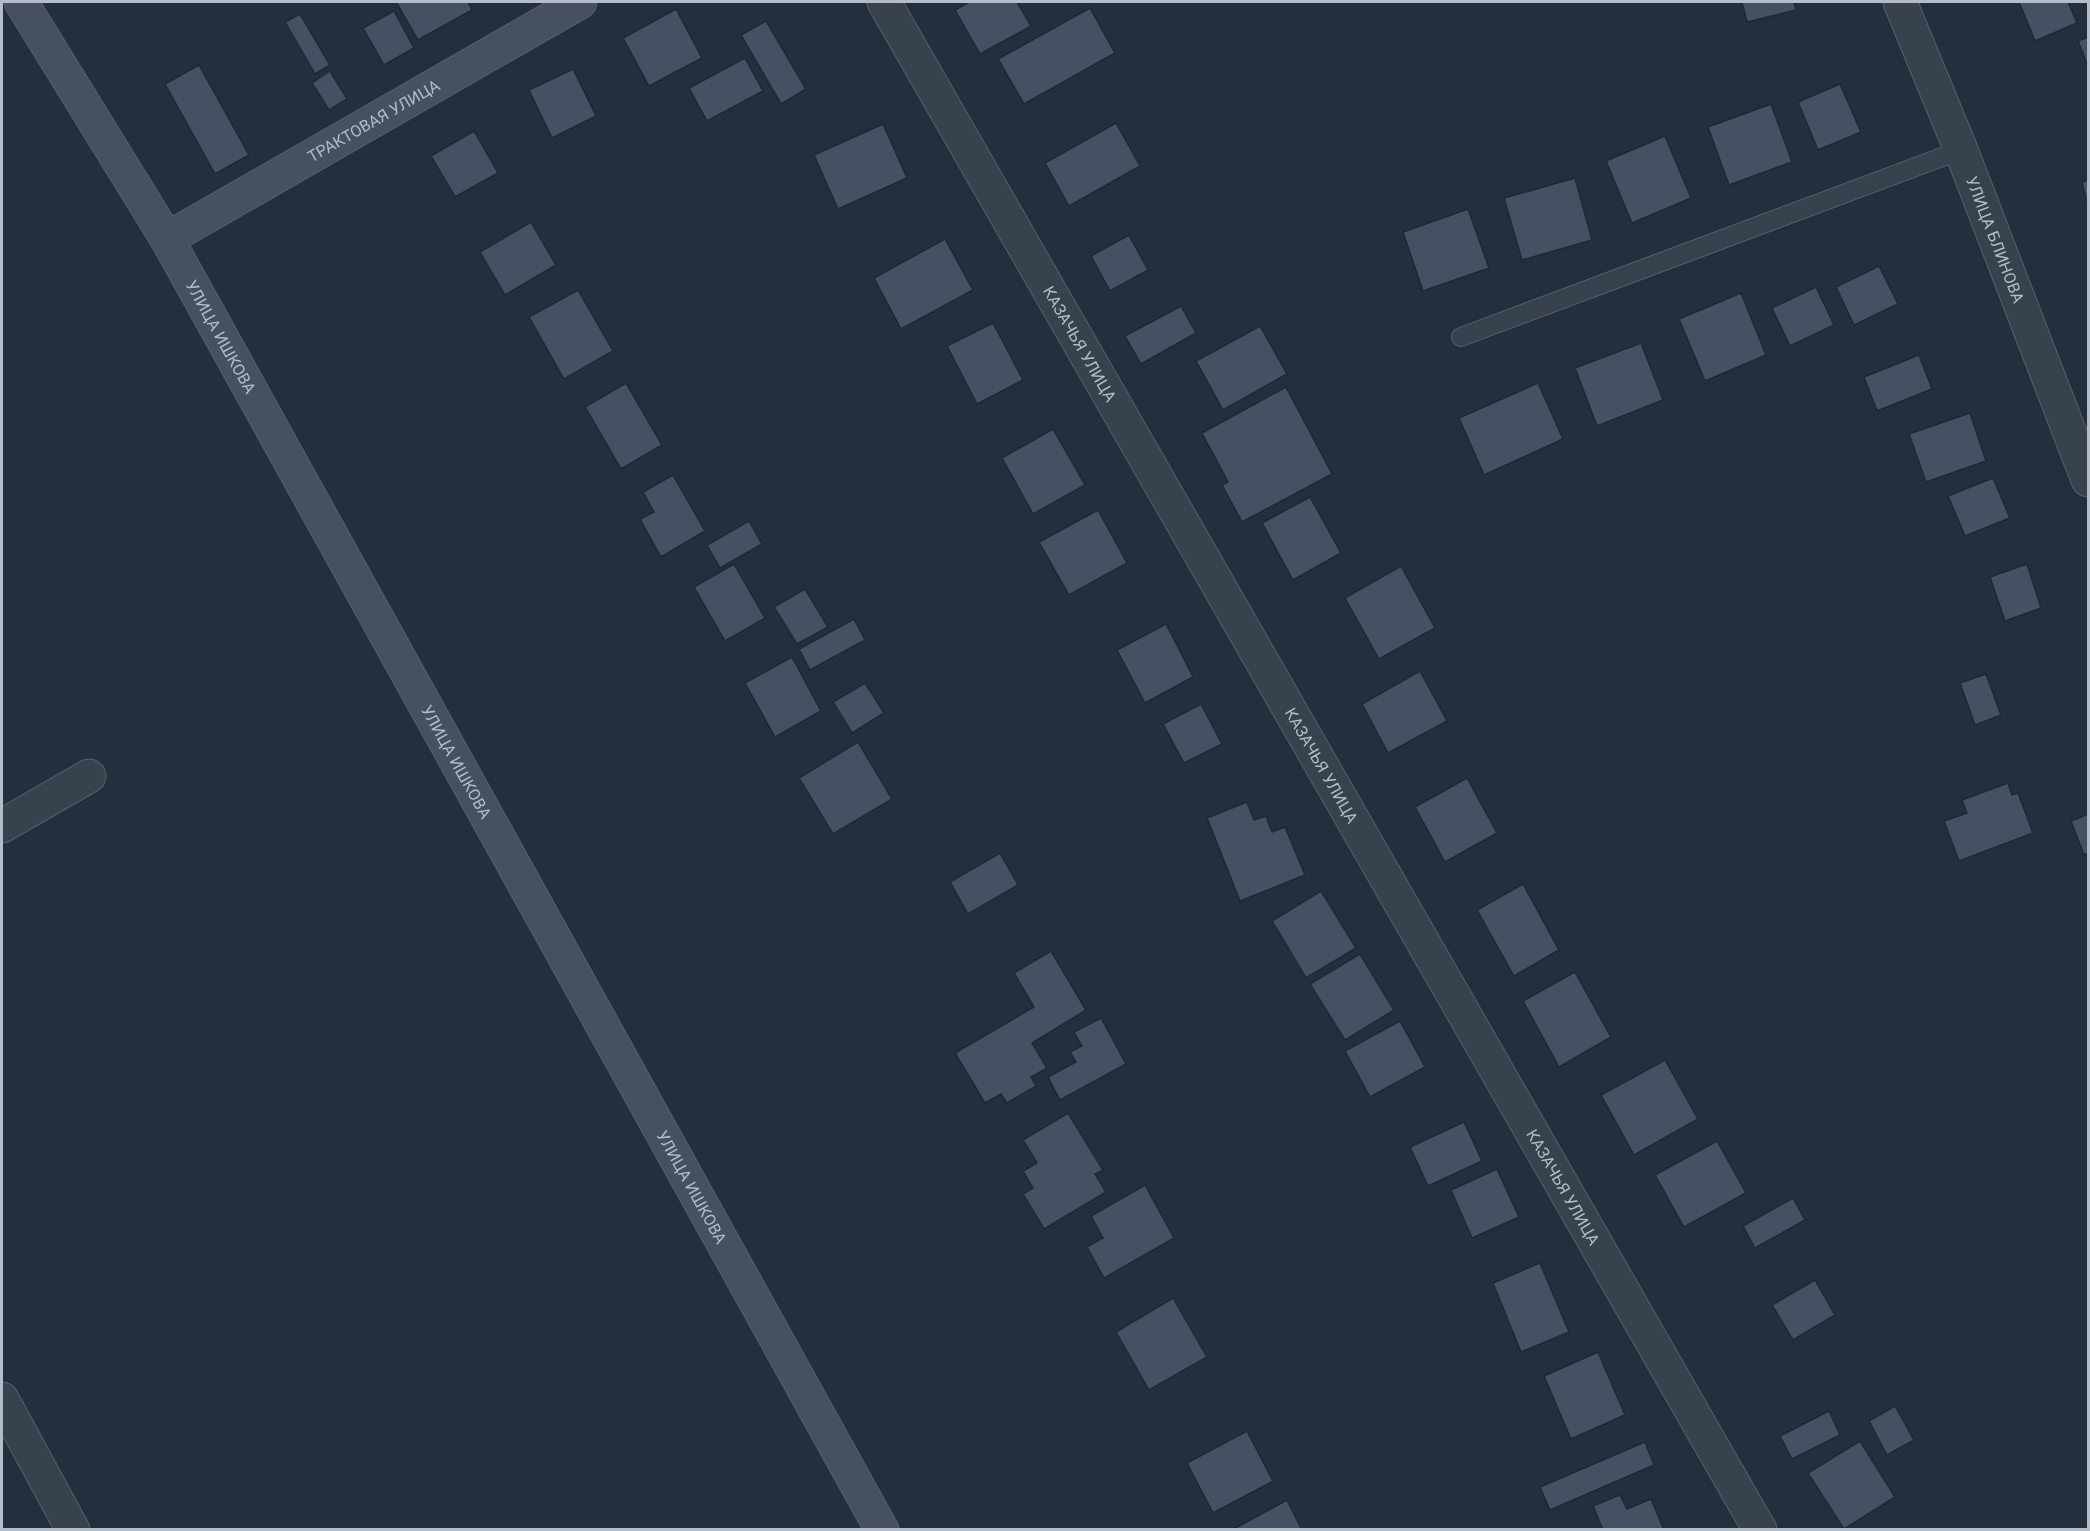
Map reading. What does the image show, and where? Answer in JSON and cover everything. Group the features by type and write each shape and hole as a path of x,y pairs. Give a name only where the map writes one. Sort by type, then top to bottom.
{"street":[{"name":"УЛИЦА ИШКОВА","path":"21,2 167,239 882,1530"},
{"name":"ТРАКТОВАЯ УЛИЦА","path":"167,239 580,2"},
{"name":"КАЗАЧЬЯ УЛИЦА","path":"884,2 1760,1530"},
{"name":"УЛИЦА БЛИНОВА","path":"1900,2 1961,150 2088,480"},
{"path":"2,826 89,776"},
{"path":"2,1399 73,1530"}],"lane":[{"path":"1461,337 1961,150"}],"building":[{"path":"396,2 468,2 472,10 418,40"},
{"path":"969,2 1017,2 1031,26 980,54 955,10"},
{"path":"1742,2 1794,2 1796,10 1747,22"},
{"path":"2019,2 2068,2 2077,23 2035,41"},
{"path":"1090,8 1115,53 1024,104 998,59"},
{"path":"676,9 702,58 649,86 623,38"},
{"path":"394,11 414,48 384,65 363,28"},
{"path":"300,14 330,65 315,74 285,22"},
{"path":"766,21 806,89 781,104 741,35"},
{"path":"2088,37 2088,66 2078,41"},
{"path":"745,58 763,91 707,121 689,88"},
{"path":"199,65 249,155 215,174 165,84"},
{"path":"573,69 596,116 552,138 529,90"},
{"path":"330,71 347,99 329,110 312,83"},
{"path":"1840,84 1861,132 1818,150 1798,102"},
{"path":"1771,104 1792,162 1729,185 1708,127"},
{"path":"1116,123 1140,166 1069,206 1045,163"},
{"path":"883,124 907,178 838,209 814,155"},
{"path":"474,131 498,173 455,197 431,156"},
{"path":"1665,136 1691,198 1632,223 1606,161"},
{"path":"1575,178 1592,240 1522,260 1504,198"},
{"path":"2088,180 2088,207 2082,182"},
{"path":"1468,209 1489,268 1423,291 1403,232"},
{"path":"531,222 556,265 505,295 480,252"},
{"path":"1129,235 1148,270 1110,291 1091,256"},
{"path":"945,239 973,290 901,329 874,278"},
{"path":"1879,266 1898,304 1854,325 1836,287"},
{"path":"1816,287 1834,325 1790,346 1772,308"},
{"path":"578,290 613,351 564,379 529,317"},
{"path":"1741,293 1766,355 1705,381 1679,319"},
{"path":"1181,306 1196,333 1141,364 1125,336"},
{"path":"993,323 1023,380 977,404 947,346"},
{"path":"1260,326 1287,374 1223,410 1196,361"},
{"path":"1641,343 1663,400 1597,426 1575,368"},
{"path":"1919,355 1932,389 1877,411 1864,377"},
{"path":"626,383 662,445 621,469 585,407"},
{"path":"1538,383 1563,439 1484,475 1459,418"},
{"path":"1286,387 1332,474 1242,522 1222,485 1228,482 1202,433"},
{"path":"1970,413 1986,461 1926,482 1909,434"},
{"path":"1053,429 1085,485 1033,514 1002,458"},
{"path":"673,475 705,531 661,557 640,519 654,512 643,492"},
{"path":"1993,478 2010,518 1965,536 1948,496"},
{"path":"1310,497 1341,553 1293,580 1262,523"},
{"path":"1098,510 1127,563 1069,595 1039,542"},
{"path":"749,521 762,544 720,568 707,545"},
{"path":"734,564 765,618 725,641 694,587"},
{"path":"2027,564 2041,608 2005,621 1990,577"},
{"path":"1401,566 1435,628 1379,659 1345,598"},
{"path":"805,589 828,627 797,644 774,607"},
{"path":"854,619 865,640 810,670 799,649"},
{"path":"1166,624 1193,677 1145,703 1117,650"},
{"path":"792,657 821,711 775,737 745,683"},
{"path":"1420,671 1447,721 1388,753 1362,704"},
{"path":"1986,674 2001,715 1975,725 1960,683"},
{"path":"865,683 884,713 852,733 833,702"},
{"path":"1201,704 1222,744 1184,763 1163,724"},
{"path":"858,742 892,799 833,834 799,778"},
{"path":"1467,778 1497,833 1445,862 1415,807"},
{"path":"2008,783 2012,795 2018,793 2033,833 1959,861 1944,821 1967,813 1962,800"},
{"path":"1247,802 1254,820 1266,816 1272,832 1285,827 1305,875 1240,901 1207,818"},
{"path":"2088,814 2088,853 2084,855 2071,821"},
{"path":"1000,853 1018,885 968,914 950,882"},
{"path":"1523,884 1559,950 1514,976 1477,910"},
{"path":"1321,891 1356,948 1306,978 1272,921"},
{"path":"1051,951 1086,1010 1032,1043 1047,1068 1031,1077 1036,1086 1007,1103 1001,1094 985,1103 955,1053 1034,1007 1014,973"},
{"path":"1360,954 1394,1010 1345,1040 1310,984"},
{"path":"1575,972 1611,1037 1559,1067 1523,1001"},
{"path":"1101,1018 1126,1064 1060,1100 1048,1077 1076,1062 1070,1052 1082,1046 1074,1032"},
{"path":"1400,1021 1425,1067 1370,1097 1345,1051"},
{"path":"1665,1060 1698,1119 1634,1155 1601,1095"},
{"path":"1068,1113 1103,1170 1095,1174 1106,1192 1044,1229 1023,1194 1033,1188 1023,1171 1037,1163 1023,1140"},
{"path":"1464,1122 1482,1161 1428,1186 1410,1147"},
{"path":"1717,1141 1746,1193 1684,1227 1655,1175"},
{"path":"1497,1169 1519,1217 1472,1238 1451,1190"},
{"path":"1145,1185 1174,1238 1104,1278 1087,1247 1103,1238 1091,1216"},
{"path":"1793,1198 1805,1220 1755,1248 1743,1226"},
{"path":"1540,1263 1569,1332 1521,1352 1493,1283"},
{"path":"1815,1280 1835,1315 1793,1340 1772,1305"},
{"path":"1173,1298 1207,1357 1149,1390 1116,1332"},
{"path":"1598,1352 1625,1415 1571,1439 1544,1376"},
{"path":"1895,1406 1914,1440 1887,1455 1869,1421"},
{"path":"1829,1411 1840,1435 1792,1459 1780,1436"},
{"path":"1247,1431 1273,1481 1213,1513 1187,1463"},
{"path":"1860,1441 1895,1497 1844,1529 1808,1473"},
{"path":"1645,1442 1654,1465 1550,1510 1540,1487"},
{"path":"1620,1495 1627,1509 1651,1499 1664,1530 1603,1530 1593,1506"},
{"path":"1287,1500 1302,1530 1232,1530"}]}
